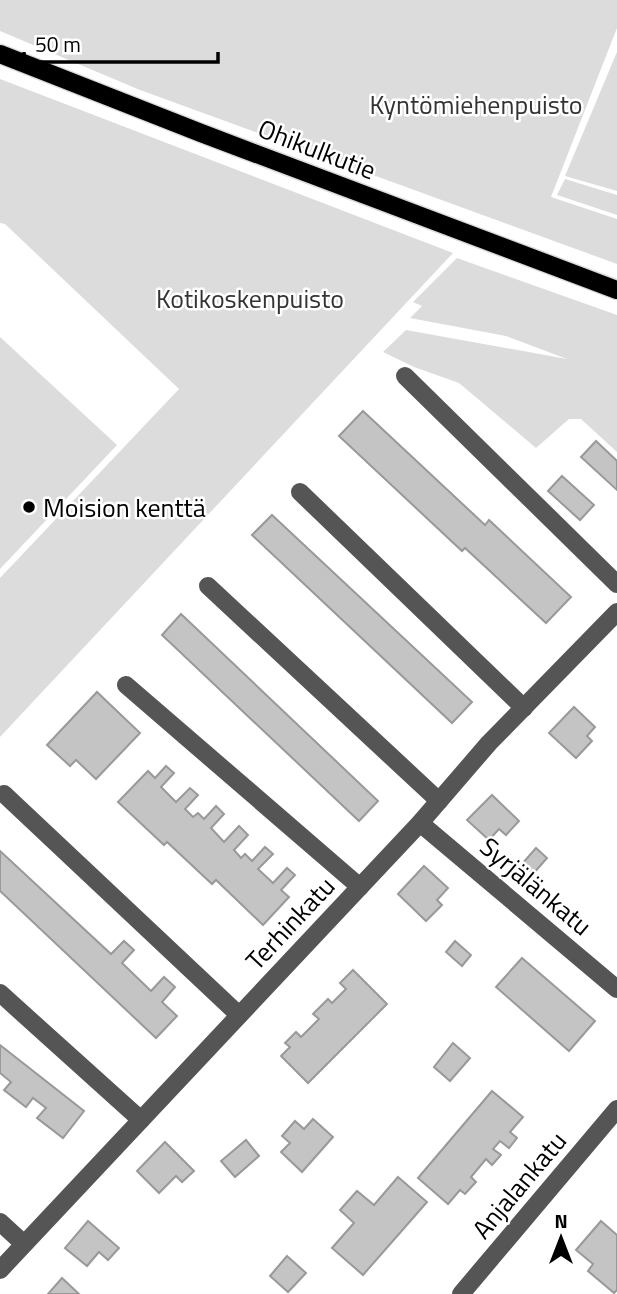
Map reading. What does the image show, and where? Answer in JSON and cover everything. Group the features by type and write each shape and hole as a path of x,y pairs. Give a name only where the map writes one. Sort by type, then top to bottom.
{"main road":[{"name":"Ohikulkutie","path":"0,54 201,134 617,290"}],"street":[{"path":"405,376 617,584"},
{"path":"300,492 524,708"},
{"path":"208,586 439,801"},
{"name":"Terhinkatu","path":"0,1270 420,823 524,708 617,612"},
{"path":"125,684 360,887"},
{"path":"4,794 239,1015"},
{"name":"Syrjälänkatu","path":"420,823 617,989"},
{"path":"0,993 141,1120"},
{"name":"Anjalankatu","path":"461,1294 617,1109"},
{"path":"0,1222 24,1244"}],"green space":[{"name":"Kyntömiehenpuisto","path":"0,0 617,0 617,28 551,197 617,219 617,264 140,90 0,31"},
{"path":"617,52 617,191 565,176"},
{"name":"Kotikoskenpuisto","path":"0,79 453,253 0,737 0,578 179,389 5,224 0,223"},
{"path":"565,179 617,195 617,215 557,195"},
{"path":"457,258 617,315 617,452 581,419 569,419 536,448 459,383 414,367 383,352 406,330 567,359 506,336 410,318 422,306 413,302"},
{"name":"Moision kenttä","path":"0,337 117,445 0,569"}],"building":[{"path":"363,411 485,525 489,520 571,597 546,623 465,548 462,551 339,436"},
{"path":"596,441 617,461 617,490 581,457"},
{"path":"562,476 594,505 580,520 548,491"},
{"path":"272,515 472,702 452,723 252,535"},
{"path":"181,614 378,801 359,821 162,635"},
{"path":"97,692 140,733 96,779 76,760 70,766 47,745"},
{"path":"574,707 595,727 587,736 592,741 576,758 549,733"},
{"path":"166,766 174,773 161,787 176,802 190,788 198,795 185,809 193,817 198,813 204,819 216,806 224,814 211,828 224,842 239,826 248,835 234,850 241,858 245,854 252,861 265,847 273,854 258,869 273,883 287,868 295,875 281,890 289,897 263,925 216,880 212,884 167,842 164,845 118,802 148,771 155,778"},
{"path":"492,795 519,821 506,835 499,829 489,840 467,820"},
{"path":"536,848 547,858 533,874 522,864"},
{"path":"0,851 111,954 124,941 134,950 122,963 151,991 164,977 175,987 162,1002 177,1016 156,1038 0,891"},
{"path":"424,866 448,888 437,900 442,905 426,921 398,894"},
{"path":"455,941 471,955 462,966 446,952"},
{"path":"522,958 595,1021 569,1051 496,987"},
{"path":"353,970 387,1004 308,1083 281,1056 290,1047 285,1043 296,1032 301,1037 319,1019 313,1014 328,999 332,1003 346,989 340,983"},
{"path":"453,1043 470,1058 450,1081 434,1067"},
{"path":"0,1045 84,1111 63,1138 37,1118 46,1108 33,1098 26,1107 4,1090 11,1082 0,1073"},
{"path":"492,1091 523,1117 510,1132 517,1138 509,1148 500,1141 493,1149 501,1155 492,1165 486,1159 471,1177 476,1182 465,1194 460,1190 448,1204 418,1178"},
{"path":"313,1119 333,1137 302,1172 281,1152 290,1143 282,1136 295,1121 304,1129"},
{"path":"246,1140 259,1156 235,1177 221,1161"},
{"path":"165,1142 194,1171 182,1182 176,1176 159,1193 137,1171"},
{"path":"398,1177 427,1202 363,1275 332,1248 354,1223 340,1210 357,1191 374,1205"},
{"path":"88,1221 119,1248 108,1260 99,1252 87,1266 65,1248"},
{"path":"601,1221 617,1235 617,1290 614,1293 588,1271 593,1264 576,1250"},
{"path":"287,1256 306,1273 288,1292 270,1276"},
{"path":"62,1278 79,1294 48,1294"}],"place":[{"name":"Moision kenttä","path":"29,507"}]}
